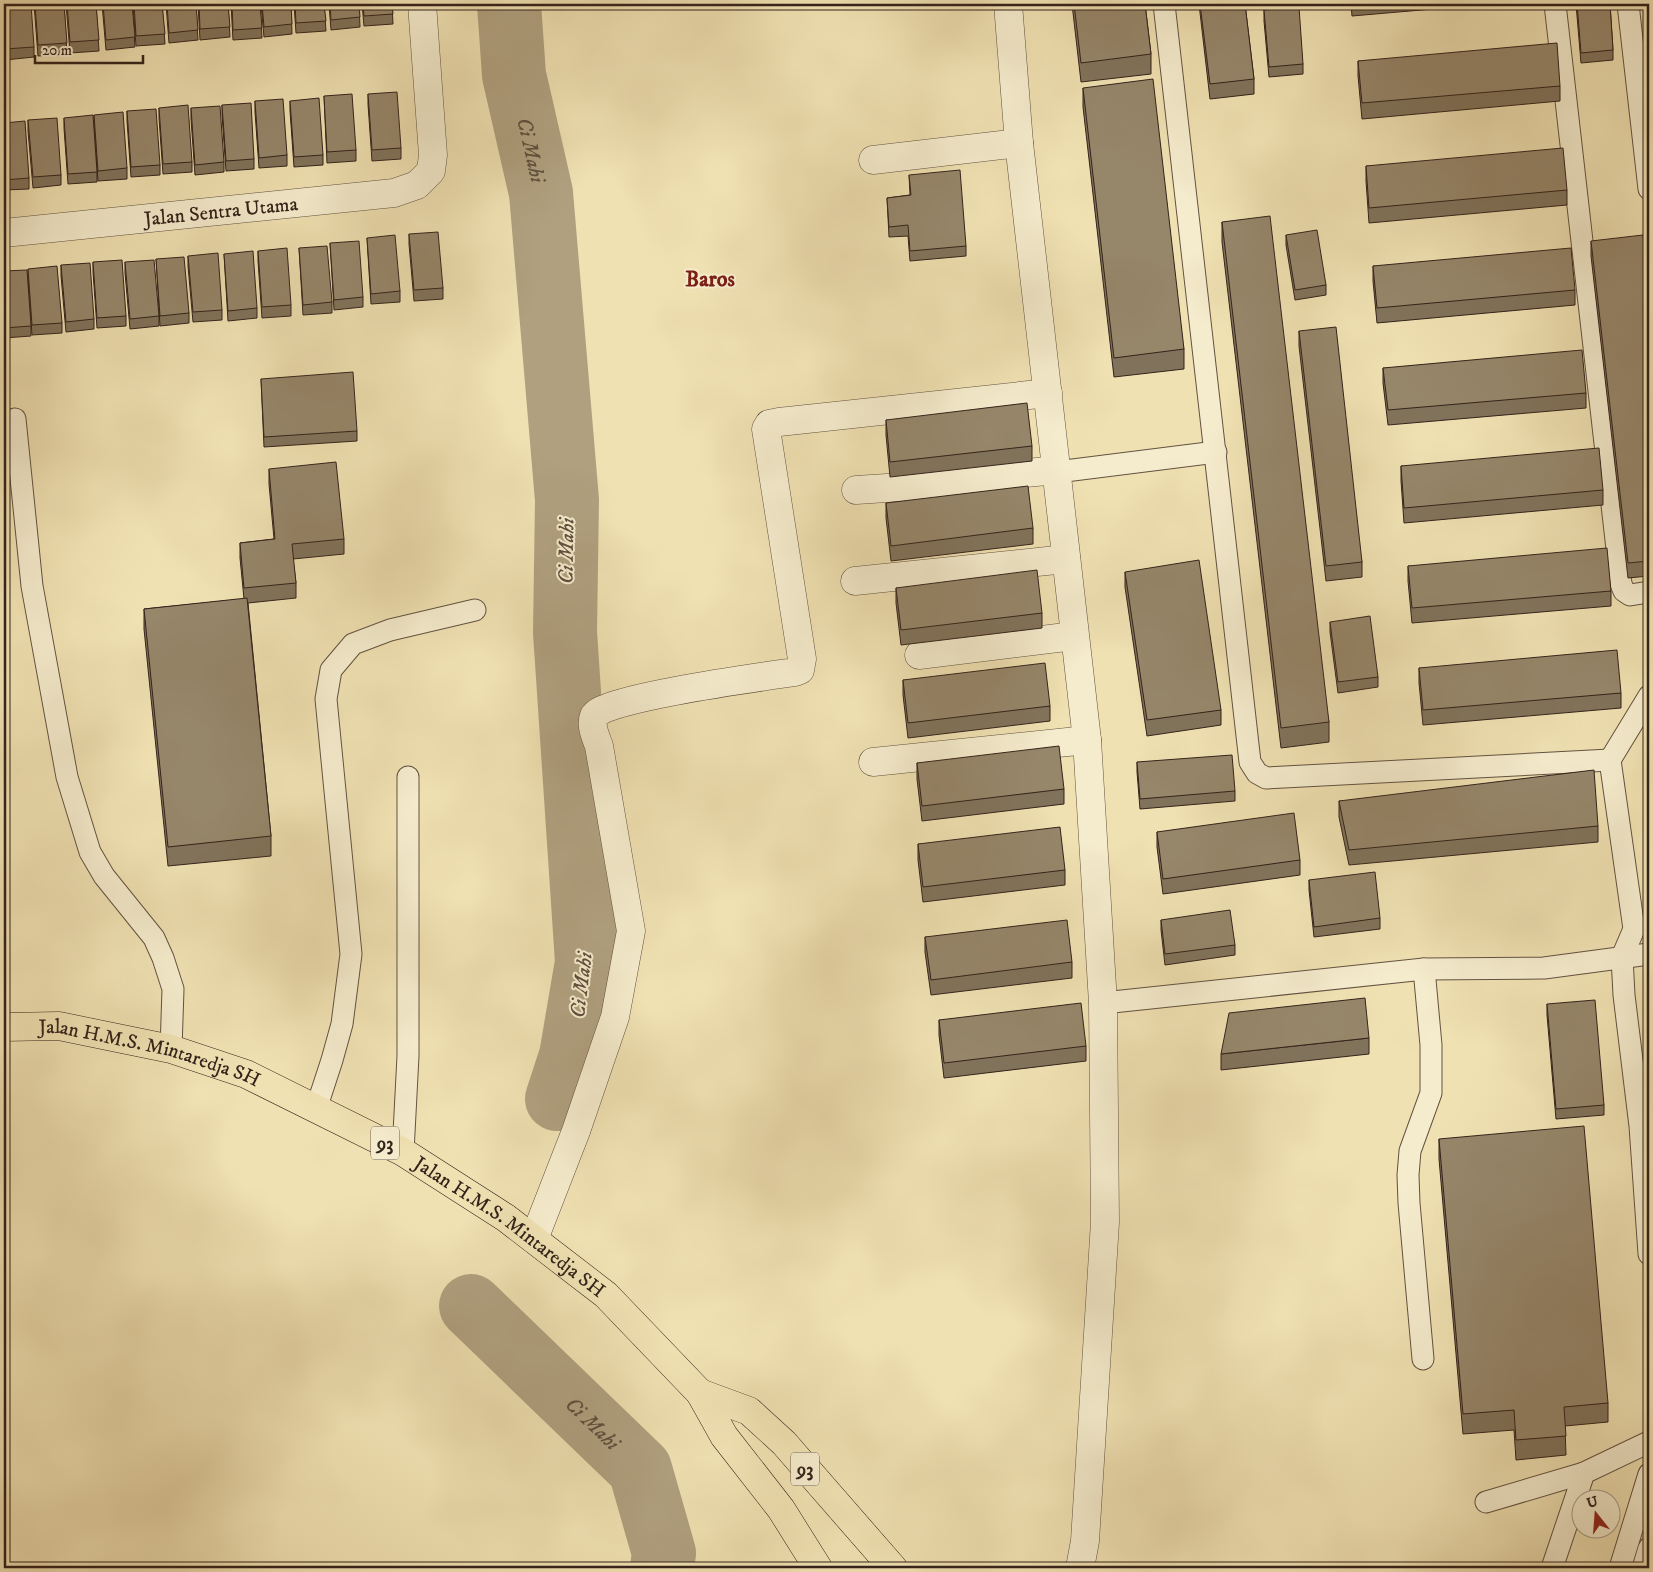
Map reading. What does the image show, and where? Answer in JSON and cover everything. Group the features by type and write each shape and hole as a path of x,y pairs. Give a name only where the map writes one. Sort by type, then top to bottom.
{"main road":[{"name":"Jalan H.M.S. Mintaredja SH","path":"4,1027 59,1026 171,1049 246,1074 403,1152 506,1218 606,1295 700,1393 724,1436 781,1509 818,1568"},
{"name":"Jalan H.M.S. Mintaredja SH","path":"700,1393 749,1411 784,1443 893,1568"}],"street":[{"name":"Jalan Sentra Utama","path":"4,233 394,193 417,185 431,171 433,155 422,4"},
{"path":"1008,4 1019,143 1087,740 1103,1003 1105,1222 1085,1540 1080,1568"},
{"path":"873,160 1019,143"},
{"path":"534,1239 576,1132 615,1017 631,931 599,746 593,729 594,716 598,712 610,707 658,694 795,672 800,670 802,666 766,429 769,424 1048,393"},
{"path":"856,490 933,485 1005,475 1057,471"},
{"path":"855,581 1066,560"},
{"path":"919,655 1074,636"},
{"path":"873,762 1087,740"}],"lane":[{"path":"1164,4 1250,762 1257,774 1266,778 1610,760"},
{"path":"1555,4 1621,584 1624,591 1630,595 1649,592"},
{"path":"1628,4 1649,189"},
{"path":"15,419 32,586 67,777 90,852 104,876 154,938 163,958 173,989 171,1049"},
{"path":"1057,471 1216,452"},
{"path":"316,1109 342,1024 351,954 326,699 330,670 352,644 390,630 475,610"},
{"path":"1103,1003 1424,969 1544,968 1649,954 1643,940 1634,928 1610,760 1649,696"},
{"path":"403,1152 408,1056 408,777"},
{"path":"1634,928 1622,957 1624,995 1640,1126 1649,1254"},
{"path":"1423,1359 1408,1203 1408,1175 1410,1151 1431,1093 1431,1045 1424,969"},
{"path":"1486,1502 1584,1473 1649,1442"},
{"path":"1552,1568 1584,1473"},
{"path":"1620,1568 1649,1474"},
{"path":"1643,1568 1649,1548"}],"building":[{"path":"4,4 31,4 34,47 5,49"},
{"path":"35,4 64,4 67,43 38,45"},
{"path":"67,4 96,4 99,40 70,42"},
{"path":"103,4 132,4 135,37 106,40"},
{"path":"134,4 162,4 165,34 136,36"},
{"path":"167,4 196,4 198,30 169,33"},
{"path":"199,4 228,4 230,27 200,29"},
{"path":"232,4 260,4 262,28 233,30"},
{"path":"262,4 291,4 292,24 264,27"},
{"path":"295,4 324,4 326,21 296,23"},
{"path":"330,4 359,4 360,17 331,20"},
{"path":"363,4 392,4 393,14 364,16"},
{"path":"1074,4 1145,4 1151,54 1081,63"},
{"path":"1200,4 1245,4 1254,79 1210,84"},
{"path":"1577,4 1610,4 1613,50 1581,53"},
{"path":"1299,7 1303,64 1269,67 1264,10"},
{"path":"1557,43 1560,86 1362,103 1358,61"},
{"path":"1153,79 1184,349 1114,358 1083,88"},
{"path":"397,92 401,148 372,150 368,94"},
{"path":"352,94 356,150 327,152 324,96"},
{"path":"319,98 323,155 294,157 290,101"},
{"path":"283,99 287,155 259,158 255,101"},
{"path":"251,103 254,159 226,161 222,105"},
{"path":"188,105 192,162 163,164 159,108"},
{"path":"220,106 224,162 195,165 191,108"},
{"path":"156,109 160,165 131,167 127,111"},
{"path":"123,112 127,168 98,171 94,115"},
{"path":"93,115 97,172 68,174 64,118"},
{"path":"57,118 61,175 33,177 28,120"},
{"path":"25,121 29,178 4,180 4,123"},
{"path":"1563,148 1567,190 1369,208 1366,166"},
{"path":"960,170 966,246 910,251 908,225 889,227 887,198 911,195 909,175"},
{"path":"1270,216 1329,722 1281,728 1222,222"},
{"path":"1317,230 1326,285 1295,290 1286,235"},
{"path":"438,232 443,288 414,290 409,234"},
{"path":"395,235 400,291 371,294 367,238"},
{"path":"1643,235 1649,292 1649,561 1628,563 1591,241"},
{"path":"359,241 363,297 334,300 330,243"},
{"path":"327,246 332,302 303,305 299,248"},
{"path":"287,248 291,305 262,307 258,251"},
{"path":"1571,248 1575,290 1377,308 1373,266"},
{"path":"253,251 257,308 228,311 224,254"},
{"path":"218,253 222,310 193,312 188,256"},
{"path":"184,257 189,313 160,316 156,259"},
{"path":"122,260 126,316 97,318 93,262"},
{"path":"154,260 159,316 130,319 125,262"},
{"path":"90,263 94,319 66,322 61,265"},
{"path":"57,266 62,323 32,325 28,269"},
{"path":"27,270 31,326 4,328 4,271"},
{"path":"1336,327 1362,562 1326,566 1299,331"},
{"path":"1582,350 1586,393 1388,410 1383,368"},
{"path":"353,372 357,431 264,437 261,379"},
{"path":"1027,403 1032,446 890,462 886,420"},
{"path":"1599,448 1603,490 1404,508 1401,466"},
{"path":"336,462 344,539 292,544 296,583 244,588 240,543 275,539 269,469"},
{"path":"1028,486 1033,528 891,546 886,503"},
{"path":"1607,548 1611,591 1412,608 1408,566"},
{"path":"1199,560 1221,710 1147,720 1125,572"},
{"path":"1037,570 1042,613 901,630 896,588"},
{"path":"247,598 271,836 168,847 144,609"},
{"path":"1370,616 1378,677 1338,682 1330,622"},
{"path":"1617,650 1621,693 1423,710 1419,668"},
{"path":"1045,663 1050,706 908,723 903,680"},
{"path":"1059,746 1064,789 922,806 917,763"},
{"path":"1232,755 1235,791 1140,799 1137,762"},
{"path":"1594,770 1598,826 1349,850 1339,801"},
{"path":"1294,813 1300,860 1163,879 1157,832"},
{"path":"1060,827 1065,870 923,887 918,844"},
{"path":"1375,872 1380,918 1314,927 1309,880"},
{"path":"1230,910 1235,945 1165,954 1161,920"},
{"path":"1067,920 1072,962 931,980 925,937"},
{"path":"1365,998 1369,1038 1221,1054 1229,1013"},
{"path":"1595,1000 1604,1105 1556,1109 1547,1004"},
{"path":"1081,1003 1086,1046 944,1063 939,1020"},
{"path":"1584,1126 1608,1403 1564,1407 1566,1436 1516,1440 1514,1410 1463,1414 1439,1139"}],"waterway":[{"name":"Ci Mahi","path":"509,4 514,75 541,193 567,500 565,632 587,962 571,1056 557,1099"},
{"name":"Ci Mahi","path":"471,1306 640,1469 664,1553 662,1568"}],"district":[{"name":"Baros","path":"710,278"}]}
